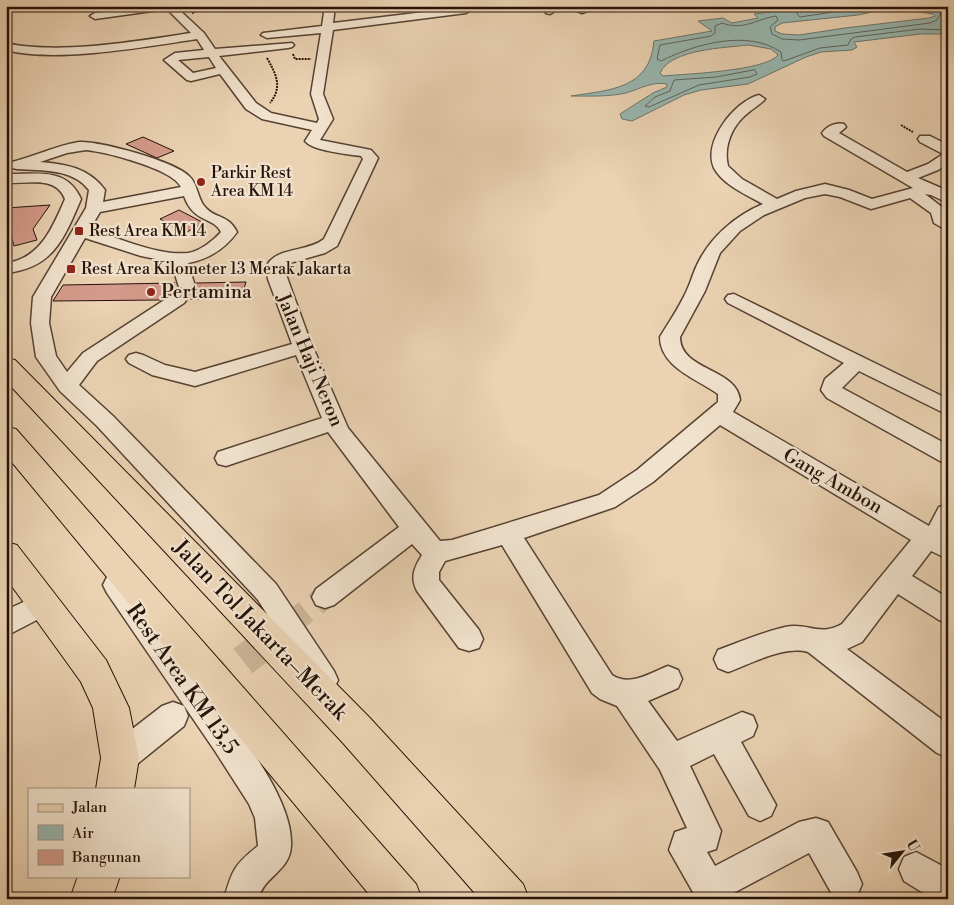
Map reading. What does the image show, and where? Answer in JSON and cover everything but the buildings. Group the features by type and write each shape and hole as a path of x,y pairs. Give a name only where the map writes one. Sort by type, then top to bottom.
{"main road":[{"name":"Jalan Tol Jakarta–Merak","path":"6,366 356,730 508,899"},
{"path":"6,436 400,899"},
{"path":"6,554 42,604 94,670 111,708 118,773"},
{"path":"92,899 98,878"}],"street":[{"path":"95,16 169,6 200,35 246,100 262,113 279,119 321,128"},
{"name":"Jalan Haji Neron","path":"330,6 324,58 317,94 318,102 326,116 321,128 312,139 314,143 370,156 371,160 328,246 277,262 275,269 277,279 333,422 423,540"},
{"path":"255,36 356,25 471,9 454,10 447,6"},
{"path":"570,6 582,10 598,6"},
{"path":"7,47 17,50 88,48 136,44 200,35"},
{"path":"223,70 191,77 170,60 175,57 288,45"},
{"path":"759,99 738,113 727,125 722,137 719,161 721,168 731,178 775,204"},
{"path":"839,127 829,133 908,178 939,210 940,220 948,226"},
{"path":"925,139 948,151"},
{"path":"10,170 69,149 97,146 180,176 202,212 221,221 227,226 229,232 225,239 220,242 184,258 156,254 79,231"},
{"path":"908,178 948,158"},
{"path":"10,170 60,168 79,174 94,184 97,190 94,208 42,297 40,331 46,357 67,386 105,421 266,592 356,730"},
{"path":"6,268 20,267 31,263 41,255 55,235 73,199 71,189 64,183 55,179 10,170"},
{"path":"325,597 423,540 452,550 583,510 607,500 644,476 719,414 730,402 730,396 726,390 673,354 668,342 696,291 704,266 713,251 724,237 743,221 775,204 848,180"},
{"path":"825,189 844,193 871,204 920,192 936,191 948,198"},
{"path":"94,208 189,190"},
{"path":"67,386 90,357 182,291 184,258"},
{"path":"734,299 948,408"},
{"path":"136,359 159,370 195,379 303,347"},
{"path":"857,362 832,384 831,390 948,455"},
{"name":"Gang Ambon","path":"719,414 941,539"},
{"path":"226,458 333,422"},
{"name":"Rest Area KM 13,5","path":"44,481 260,793 271,817 275,847 270,858 253,871 249,893"},
{"path":"728,659 785,639 799,637 816,642 835,642 852,632 895,579 941,539 941,526 948,514"},
{"path":"507,532 602,684 610,691 626,695 668,679"},
{"path":"423,540 426,583 469,639"},
{"path":"895,579 948,612"},
{"path":"6,624 42,604"},
{"path":"816,642 948,743"},
{"path":"626,695 671,759 705,831 704,837 688,844 686,850 706,882 714,884 811,834 816,834 845,884"},
{"path":"118,773 173,716"},
{"path":"671,759 731,731 760,805"},
{"path":"916,869 948,888"}],"path":[{"path":"288,45 291,46 295,59 324,58"},
{"path":"262,113 278,96 279,83 275,71 266,56 263,56"}],"water":[{"path":"821,6 925,6 948,9 948,34 920,34 854,42 857,47 852,50 821,52 748,84 701,90 684,95 632,121 622,119 620,114 653,93 667,87 667,84 651,84 626,93 612,95 571,96 600,92 626,84 645,69 651,57 654,41 712,31 698,21 723,18 732,23 758,18 754,14","holes":["891,8 933,14 935,16 799,35 782,34 775,31 775,27 782,23 858,15","748,45 771,49 778,55 758,65 742,68 663,76 660,73 666,65 686,54"]}],"tunnel":[{"path":"178,299 185,283"},
{"path":"287,626 325,597"},
{"path":"206,690 289,625"}],"place":[{"name":"Parkir Rest Area KM 14","path":"201,182"},
{"name":"Rest Area KM 14","path":"79,231"},
{"name":"Rest Area Kilometer 13 Merak Jakarta","path":"71,269"},
{"name":"Pertamina","path":"151,292"}]}
